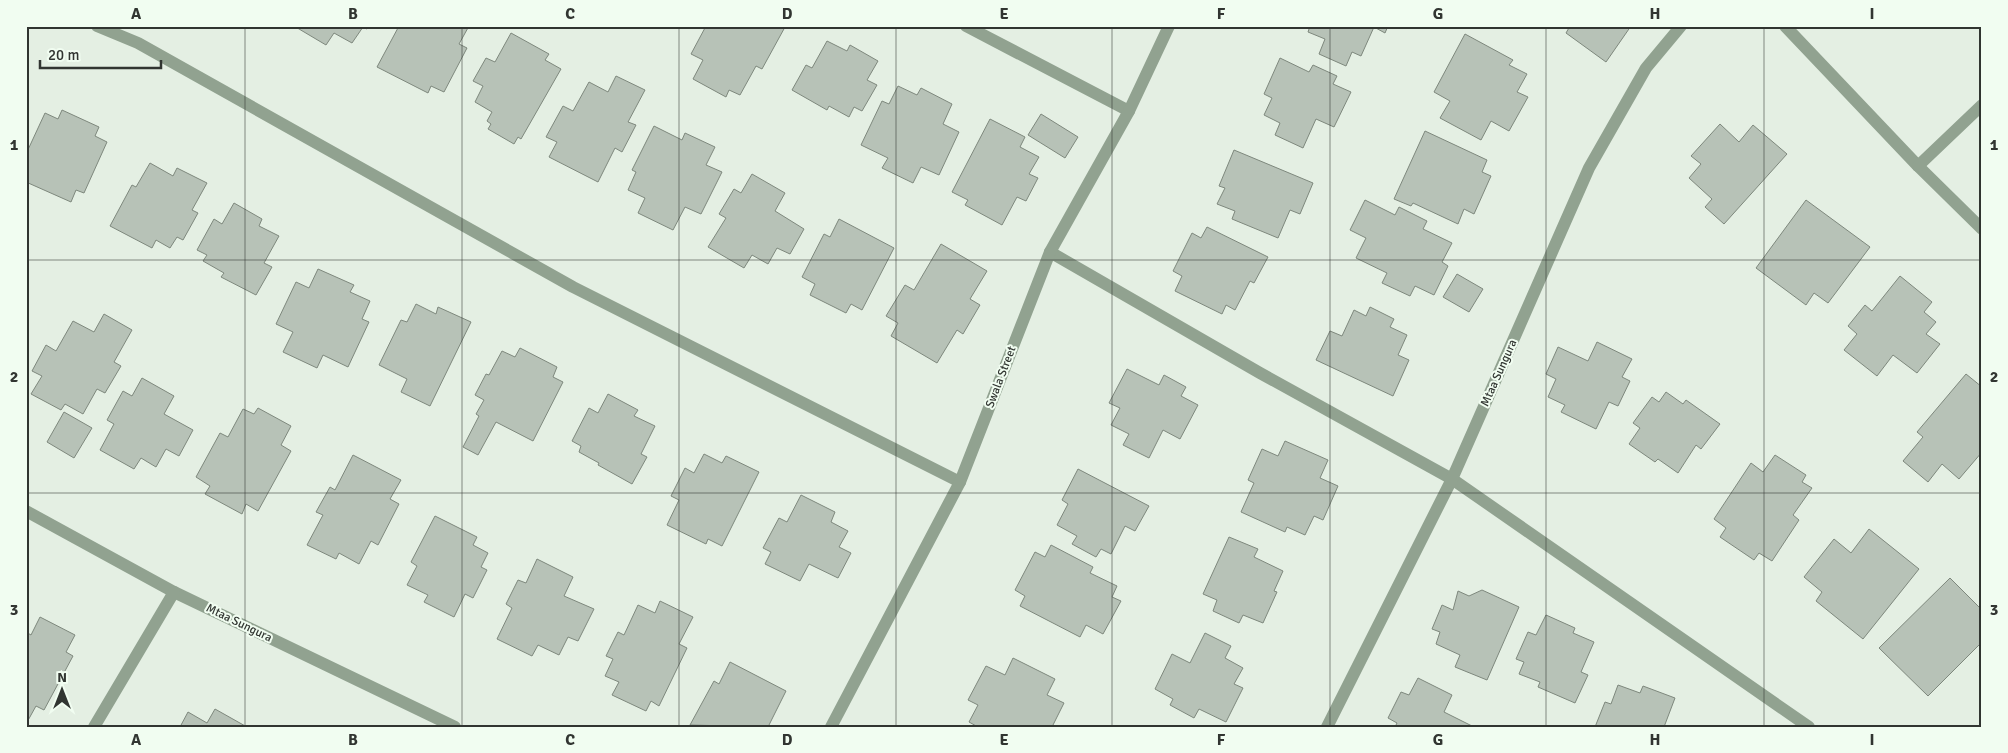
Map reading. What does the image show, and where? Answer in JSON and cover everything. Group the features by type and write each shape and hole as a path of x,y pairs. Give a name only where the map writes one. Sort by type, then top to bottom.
{"street":[{"path":"97,26 138,43 573,287 960,482"},
{"path":"966,26 1129,111"},
{"name":"Swala Street","path":"831,727 960,482 1050,252 1129,111 1169,26"},
{"name":"Mtaa Sungura","path":"1327,727 1452,479 1589,168 1646,68 1681,26"},
{"path":"1785,26 1918,166 1982,229"},
{"path":"1918,166 1982,105"},
{"path":"1050,252 1260,373 1452,479 1809,727"},
{"name":"Mtaa Sungura","path":"26,512 174,592 455,727"},
{"path":"94,727 174,592"}],"building":[{"path":"294,26 369,26 367,29 363,27 352,43 334,33 326,45"},
{"path":"399,26 469,26 459,44 467,48 444,92 431,86 428,93 377,67"},
{"path":"706,26 785,27 762,69 756,66 740,95 729,90 726,97 693,79 703,60 691,54"},
{"path":"1310,26 1388,26 1385,33 1374,27 1361,56 1352,52 1346,66 1319,54 1325,39 1308,32"},
{"path":"1570,26 1631,26 1606,62 1566,33"},
{"path":"511,33 549,54 545,60 561,69 521,139 518,137 514,144 488,129 491,124 487,121 492,112 475,102 483,86 473,81 486,58 495,62"},
{"path":"1465,34 1513,60 1509,65 1527,74 1517,92 1528,97 1509,131 1491,121 1481,140 1440,118 1450,101 1434,92"},
{"path":"827,41 847,51 850,45 878,61 867,80 877,85 862,111 854,107 849,117 829,106 827,110 792,90 806,65 812,68"},
{"path":"1280,58 1309,72 1313,65 1337,76 1333,84 1351,92 1334,127 1316,119 1303,148 1275,135 1280,123 1264,115 1272,98 1264,94"},
{"path":"616,76 645,90 628,122 636,125 622,152 615,148 598,182 549,157 557,142 546,137 563,106 573,111 589,82 608,92"},
{"path":"898,86 917,95 921,88 952,104 943,124 959,132 939,175 921,167 913,183 882,168 888,158 861,145 882,101 889,104"},
{"path":"62,110 99,127 95,136 107,142 84,193 76,190 71,202 26,182 26,154 45,113 58,119"},
{"path":"1041,114 1078,137 1065,158 1028,135"},
{"path":"990,119 1025,137 1020,147 1039,157 1029,174 1038,178 1026,201 1017,197 1002,225 965,205 968,200 952,192"},
{"path":"1720,124 1739,142 1753,125 1787,154 1724,224 1705,207 1712,199 1689,178 1701,164 1691,156"},
{"path":"654,126 682,140 685,133 715,147 706,165 722,172 701,214 685,207 673,230 638,213 645,198 628,190 636,172 632,170"},
{"path":"1425,131 1487,160 1482,172 1491,176 1474,214 1464,209 1458,224 1413,203 1411,206 1394,199"},
{"path":"1234,150 1313,183 1300,214 1290,210 1278,238 1232,219 1235,211 1217,204 1225,188 1219,186"},
{"path":"150,163 173,176 177,168 207,183 192,210 198,213 183,240 177,237 170,248 156,240 152,248 110,226 132,185 136,187"},
{"path":"752,174 785,193 775,211 804,229 790,254 777,248 768,264 752,255 744,268 708,247 726,218 719,214 734,189 741,193"},
{"path":"1365,200 1395,215 1399,207 1427,221 1423,229 1452,243 1442,262 1448,266 1434,295 1415,286 1410,296 1382,283 1387,273 1356,258 1366,238 1350,230"},
{"path":"1806,200 1870,247 1828,303 1814,293 1806,305 1756,268"},
{"path":"234,203 262,219 259,226 279,236 264,263 272,267 256,295 221,277 224,273 203,261 207,255 197,250 214,219 222,224"},
{"path":"839,219 894,248 862,310 851,304 846,313 810,295 815,284 802,277 824,234 830,237"},
{"path":"1207,227 1268,257 1254,283 1250,281 1235,310 1226,305 1222,314 1175,291 1182,276 1173,271 1192,233 1201,238"},
{"path":"941,244 987,271 970,299 980,305 963,334 957,330 937,363 891,336 898,323 886,316 905,285 914,290"},
{"path":"318,269 354,285 350,292 370,301 362,319 369,322 348,367 323,355 317,368 283,352 293,332 276,324 296,282 309,288"},
{"path":"1457,274 1483,289 1469,312 1443,297"},
{"path":"1900,276 1932,302 1924,312 1936,322 1926,334 1940,344 1917,373 1893,355 1877,376 1844,350 1857,334 1848,326 1865,305 1872,311"},
{"path":"416,304 436,314 438,307 471,322 430,406 401,392 407,379 379,365 401,320 407,322"},
{"path":"1370,307 1394,319 1390,327 1407,335 1398,355 1409,360 1393,396 1316,360 1330,331 1342,336 1354,310 1366,316"},
{"path":"104,314 132,330 114,362 121,366 105,393 97,389 83,414 65,404 61,410 31,394 42,376 32,371 46,345 56,351 73,321 94,332"},
{"path":"1597,342 1632,359 1622,377 1630,381 1618,406 1609,402 1596,429 1561,412 1565,405 1548,397 1556,379 1546,374 1558,347 1588,361"},
{"path":"520,348 557,367 553,377 563,382 533,441 496,422 478,455 463,447 479,416 476,414 484,400 475,395 486,374 489,375 502,351 515,357"},
{"path":"1127,369 1159,385 1164,375 1186,387 1181,396 1198,405 1180,439 1163,430 1149,458 1123,445 1129,434 1111,425 1120,408 1109,403"},
{"path":"1966,374 1982,387 1982,452 1959,479 1942,464 1928,482 1903,461 1923,437 1917,432"},
{"path":"142,378 174,396 164,414 193,430 179,456 166,449 156,467 141,458 134,469 100,450 114,424 107,420 123,391 132,396"},
{"path":"1666,392 1683,404 1686,400 1720,424 1701,449 1696,445 1678,473 1658,459 1655,462 1629,444 1640,428 1633,423 1652,397 1659,402"},
{"path":"608,394 638,410 634,416 655,426 641,454 647,457 632,484 579,452 581,446 572,441 589,408 598,413"},
{"path":"258,408 291,426 281,445 291,451 258,511 246,504 242,514 205,494 210,486 196,477 220,433 228,437 243,409 254,414"},
{"path":"64,412 92,428 74,458 47,442"},
{"path":"1285,441 1328,460 1320,478 1338,486 1323,520 1314,516 1305,535 1287,527 1285,532 1241,512 1254,483 1248,480 1262,449 1278,456"},
{"path":"704,454 722,463 726,456 759,472 722,546 708,539 706,544 667,525 679,500 671,496 685,468 694,473"},
{"path":"353,455 401,480 390,499 399,504 378,545 371,541 359,564 339,553 336,559 307,545 323,515 316,512 330,487 335,490"},
{"path":"1775,455 1806,475 1802,482 1812,488 1793,515 1799,520 1772,561 1759,553 1754,560 1720,537 1726,528 1714,519 1751,463 1763,472"},
{"path":"1078,469 1149,506 1135,531 1125,526 1111,554 1101,549 1096,557 1072,544 1077,536 1057,525 1068,504 1062,500"},
{"path":"801,495 835,512 831,522 848,531 839,547 851,553 838,578 809,564 800,581 765,564 771,552 763,548 779,518 787,522"},
{"path":"435,516 477,537 473,545 488,553 481,567 487,570 473,598 465,594 454,617 424,602 428,595 407,585 417,566 411,562"},
{"path":"1869,529 1919,569 1863,639 1816,601 1822,592 1804,577 1834,539 1851,553"},
{"path":"1229,537 1258,549 1254,557 1283,571 1274,591 1277,592 1263,623 1243,615 1239,623 1213,611 1217,600 1203,594"},
{"path":"1051,545 1093,567 1090,573 1117,586 1112,597 1121,601 1103,634 1086,625 1080,637 1020,606 1025,596 1015,590 1035,552 1045,557"},
{"path":"537,559 573,577 564,596 594,609 578,641 568,637 559,655 538,645 532,656 497,639 512,608 506,604 518,580 526,583"},
{"path":"1950,578 1982,610 1982,642 1928,696 1879,648"},
{"path":"1482,590 1519,607 1487,680 1455,667 1460,655 1436,644 1440,632 1432,629 1442,605 1453,610 1458,591 1469,596"},
{"path":"660,601 693,617 679,644 687,648 659,706 651,701 646,711 612,695 619,682 605,676 613,659 606,656 618,632 624,635 638,605 655,613"},
{"path":"1546,615 1575,628 1573,633 1594,642 1581,672 1588,675 1575,703 1538,687 1540,682 1519,674 1524,662 1516,659 1528,632 1536,635"},
{"path":"40,617 75,635 66,652 73,656 44,710 36,706 26,724 26,632 31,635"},
{"path":"1205,633 1231,646 1225,658 1243,668 1234,684 1243,688 1226,722 1199,709 1194,718 1170,705 1173,699 1155,689 1172,654 1190,663"},
{"path":"1013,658 1055,679 1047,695 1064,703 1052,727 978,727 969,722 978,705 968,700 986,666 1005,675"},
{"path":"730,662 786,691 768,727 690,725 714,681 719,684"},
{"path":"1418,678 1452,695 1444,712 1474,727 1395,727 1397,723 1388,718 1401,692 1409,695"},
{"path":"1618,685 1640,693 1643,686 1675,698 1664,727 1595,727 1605,702 1611,704"},
{"path":"215,709 247,727 180,727 188,712 207,723"}]}
